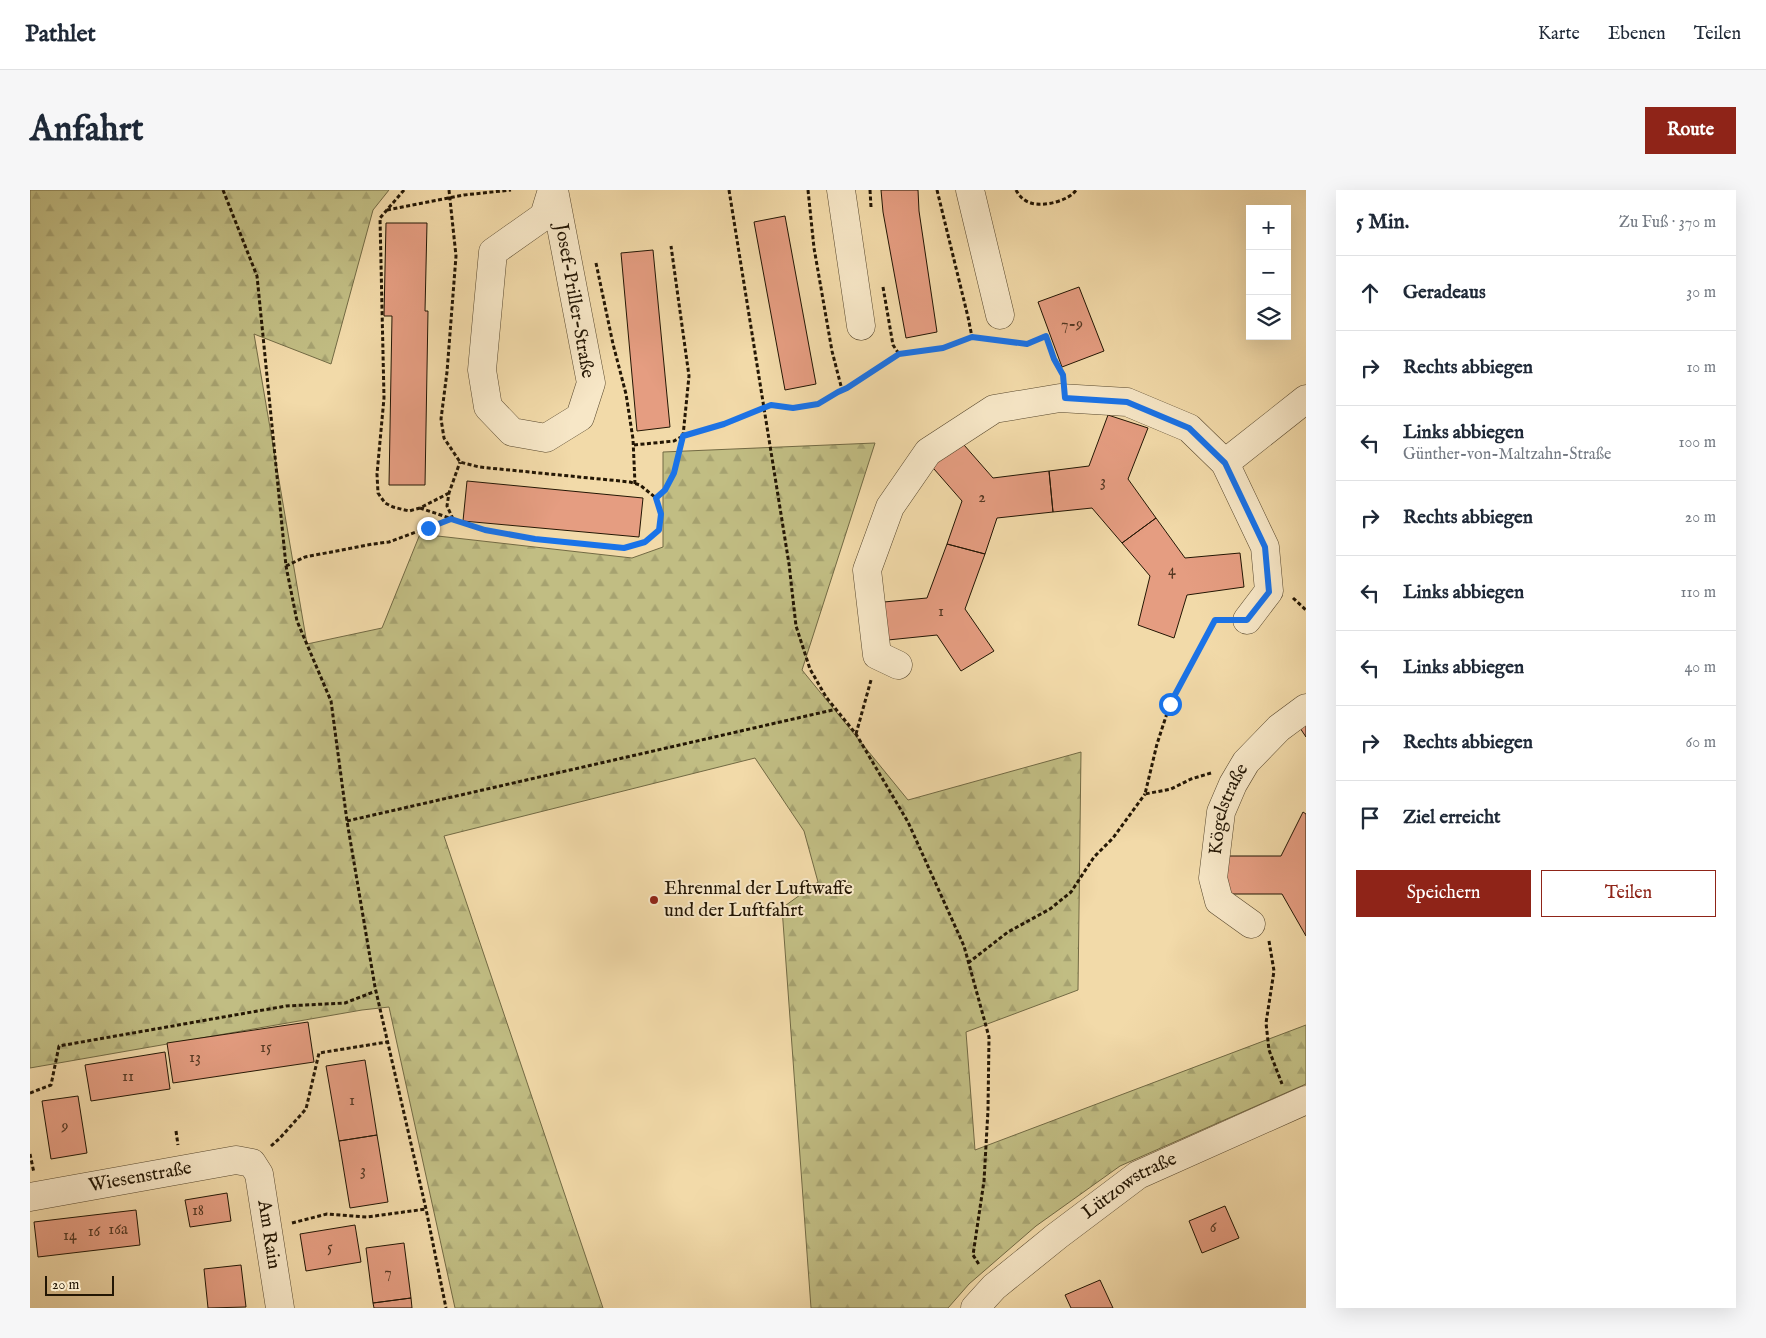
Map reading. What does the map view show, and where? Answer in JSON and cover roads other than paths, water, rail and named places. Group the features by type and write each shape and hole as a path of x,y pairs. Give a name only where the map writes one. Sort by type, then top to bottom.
{"street":[{"name":"Josef-Priller-Straße","path":"553,190 591,383 580,417 546,438 512,432 488,407 482,370 493,252 544,216 553,190"},
{"path":"841,190 861,326"},
{"path":"970,190 996,332"},
{"path":"888,660 867,570 890,507 928,452 994,409 1060,398 1127,402 1189,428 1225,463 1265,547 1269,592 1247,620"},
{"path":"1225,463 1306,399"},
{"name":"Kögelstraße","path":"1251,924 1219,901 1213,878 1221,812 1233,784 1246,762 1279,728 1306,708"},
{"name":"Lützowstraße","path":"975,1308 994,1288 1057,1236 1138,1175 1298,1103"},
{"name":"Wiesenstraße","path":"30,1197 236,1160 252,1163"},
{"name":"Am Rain","path":"252,1163 259,1174 280,1308"}],"place":[{"name":"Ehrenmal der Luftwaffe und der Luftfahrt","path":"654,900"}]}
